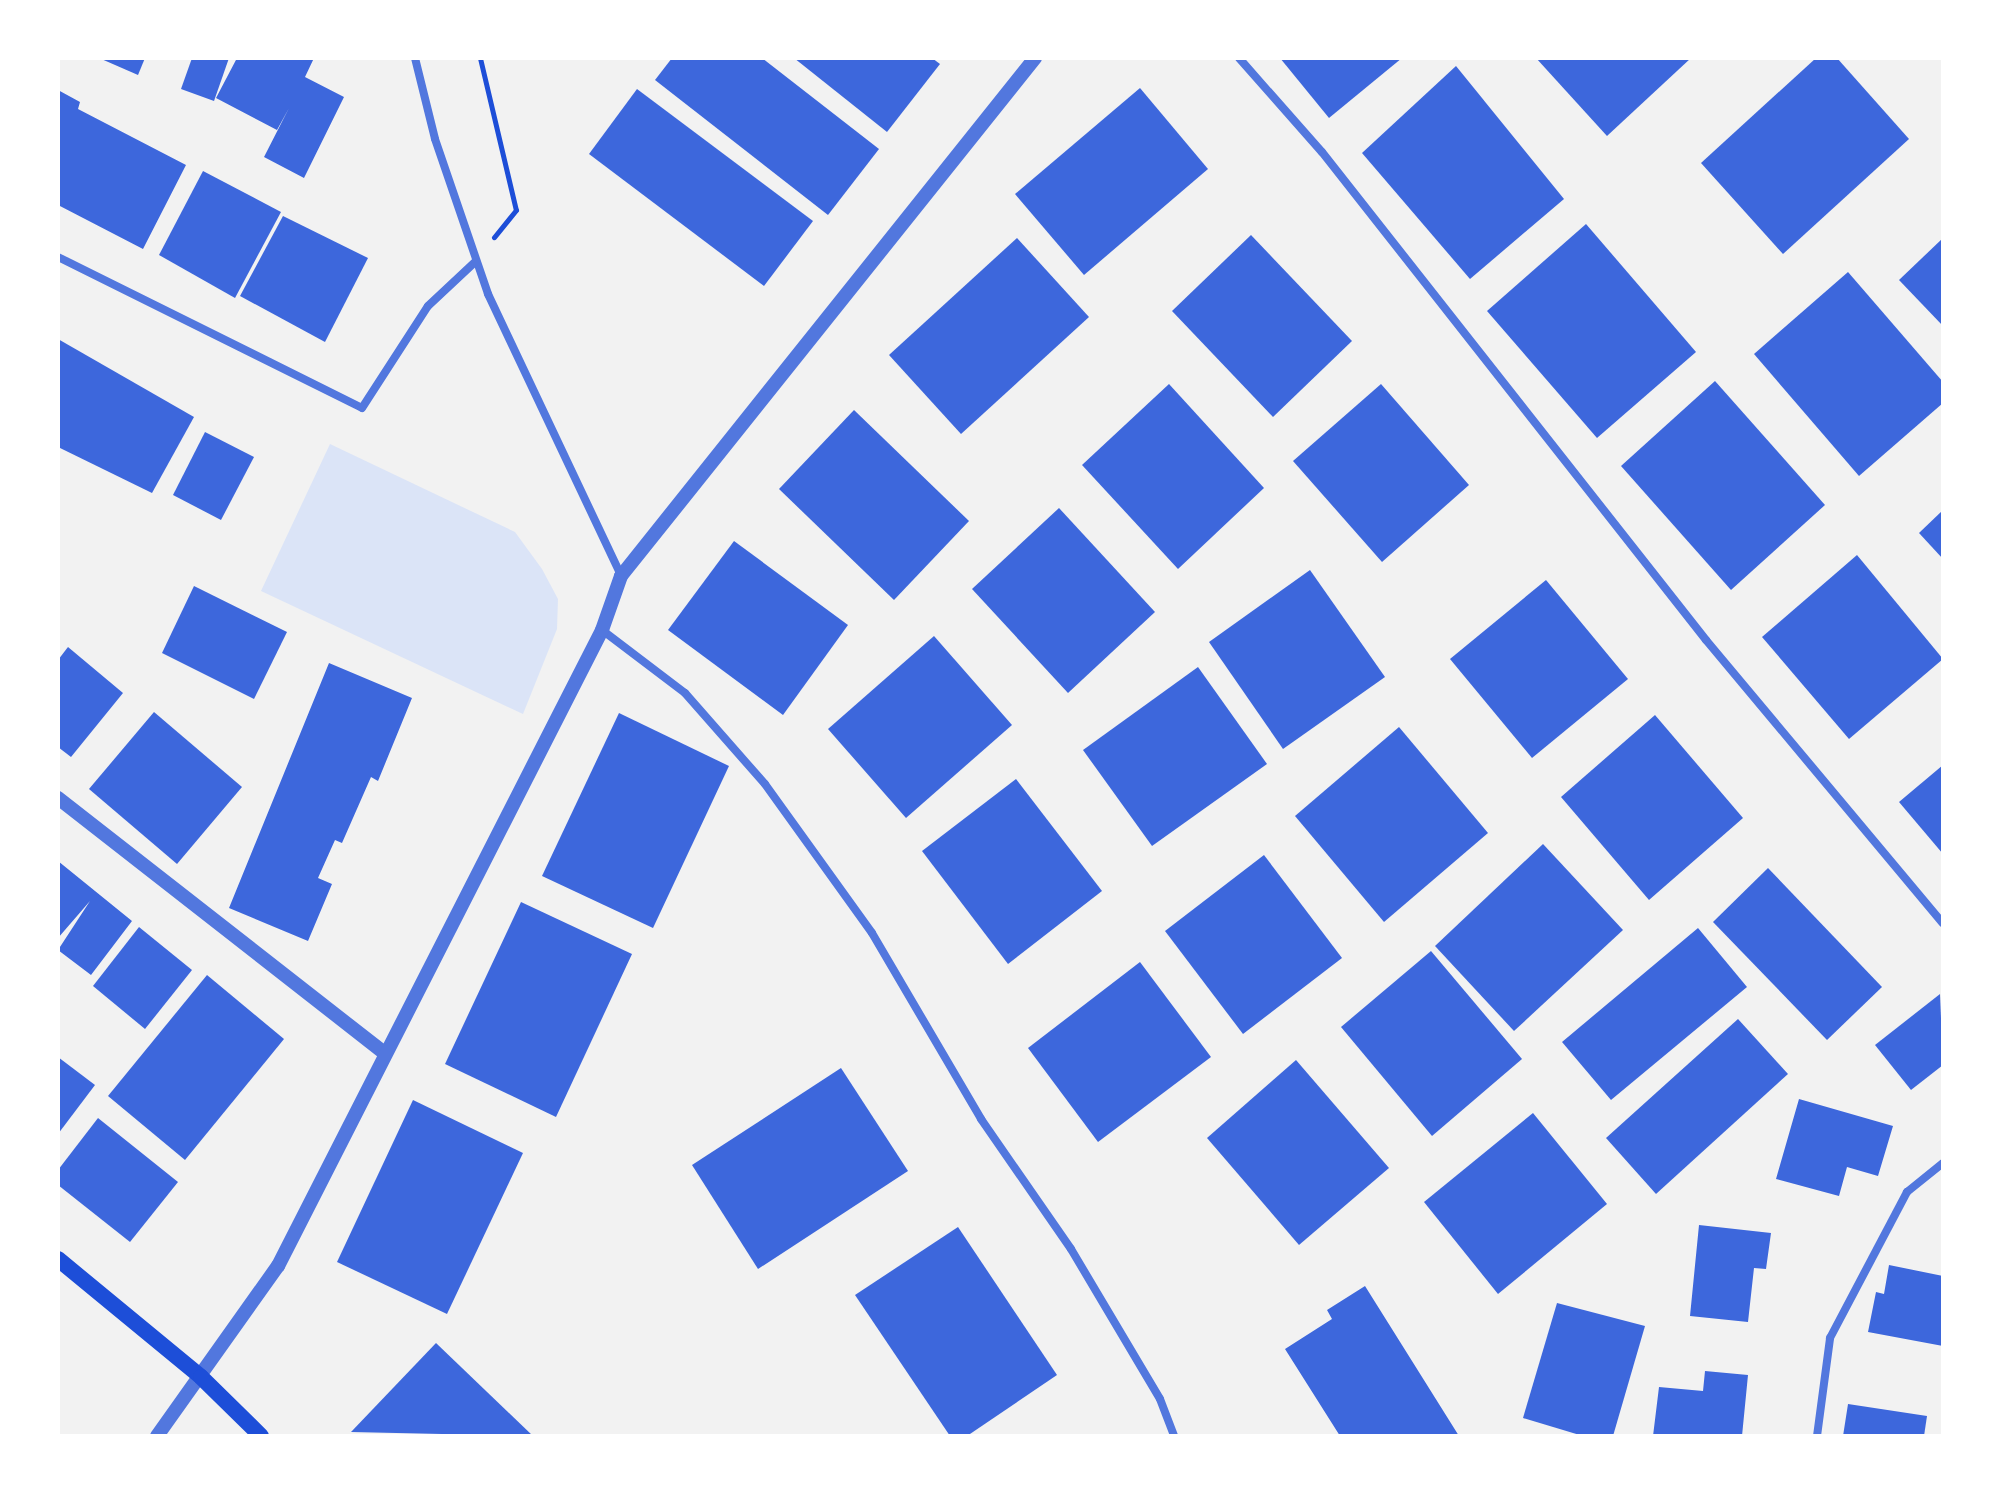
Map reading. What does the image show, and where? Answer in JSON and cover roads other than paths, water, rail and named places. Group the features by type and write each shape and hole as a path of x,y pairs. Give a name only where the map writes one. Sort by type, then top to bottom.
{"main road":[{"path":"58,1259 201,1377 261,1436"}],"street":[{"path":"415,58 475,262 557,447 621,576"},
{"path":"157,1436 278,1266 602,630 621,576 1035,58"},
{"path":"1239,58 1322,152 1706,640 1943,923"},
{"path":"58,257 362,408 428,306 475,262"},
{"path":"602,630 685,693 765,784 872,933 981,1119 1071,1249 1160,1399 1174,1436"},
{"path":"58,798 384,1053"},
{"path":"1817,1436 1830,1338 1907,1192 1943,1163"}]}
